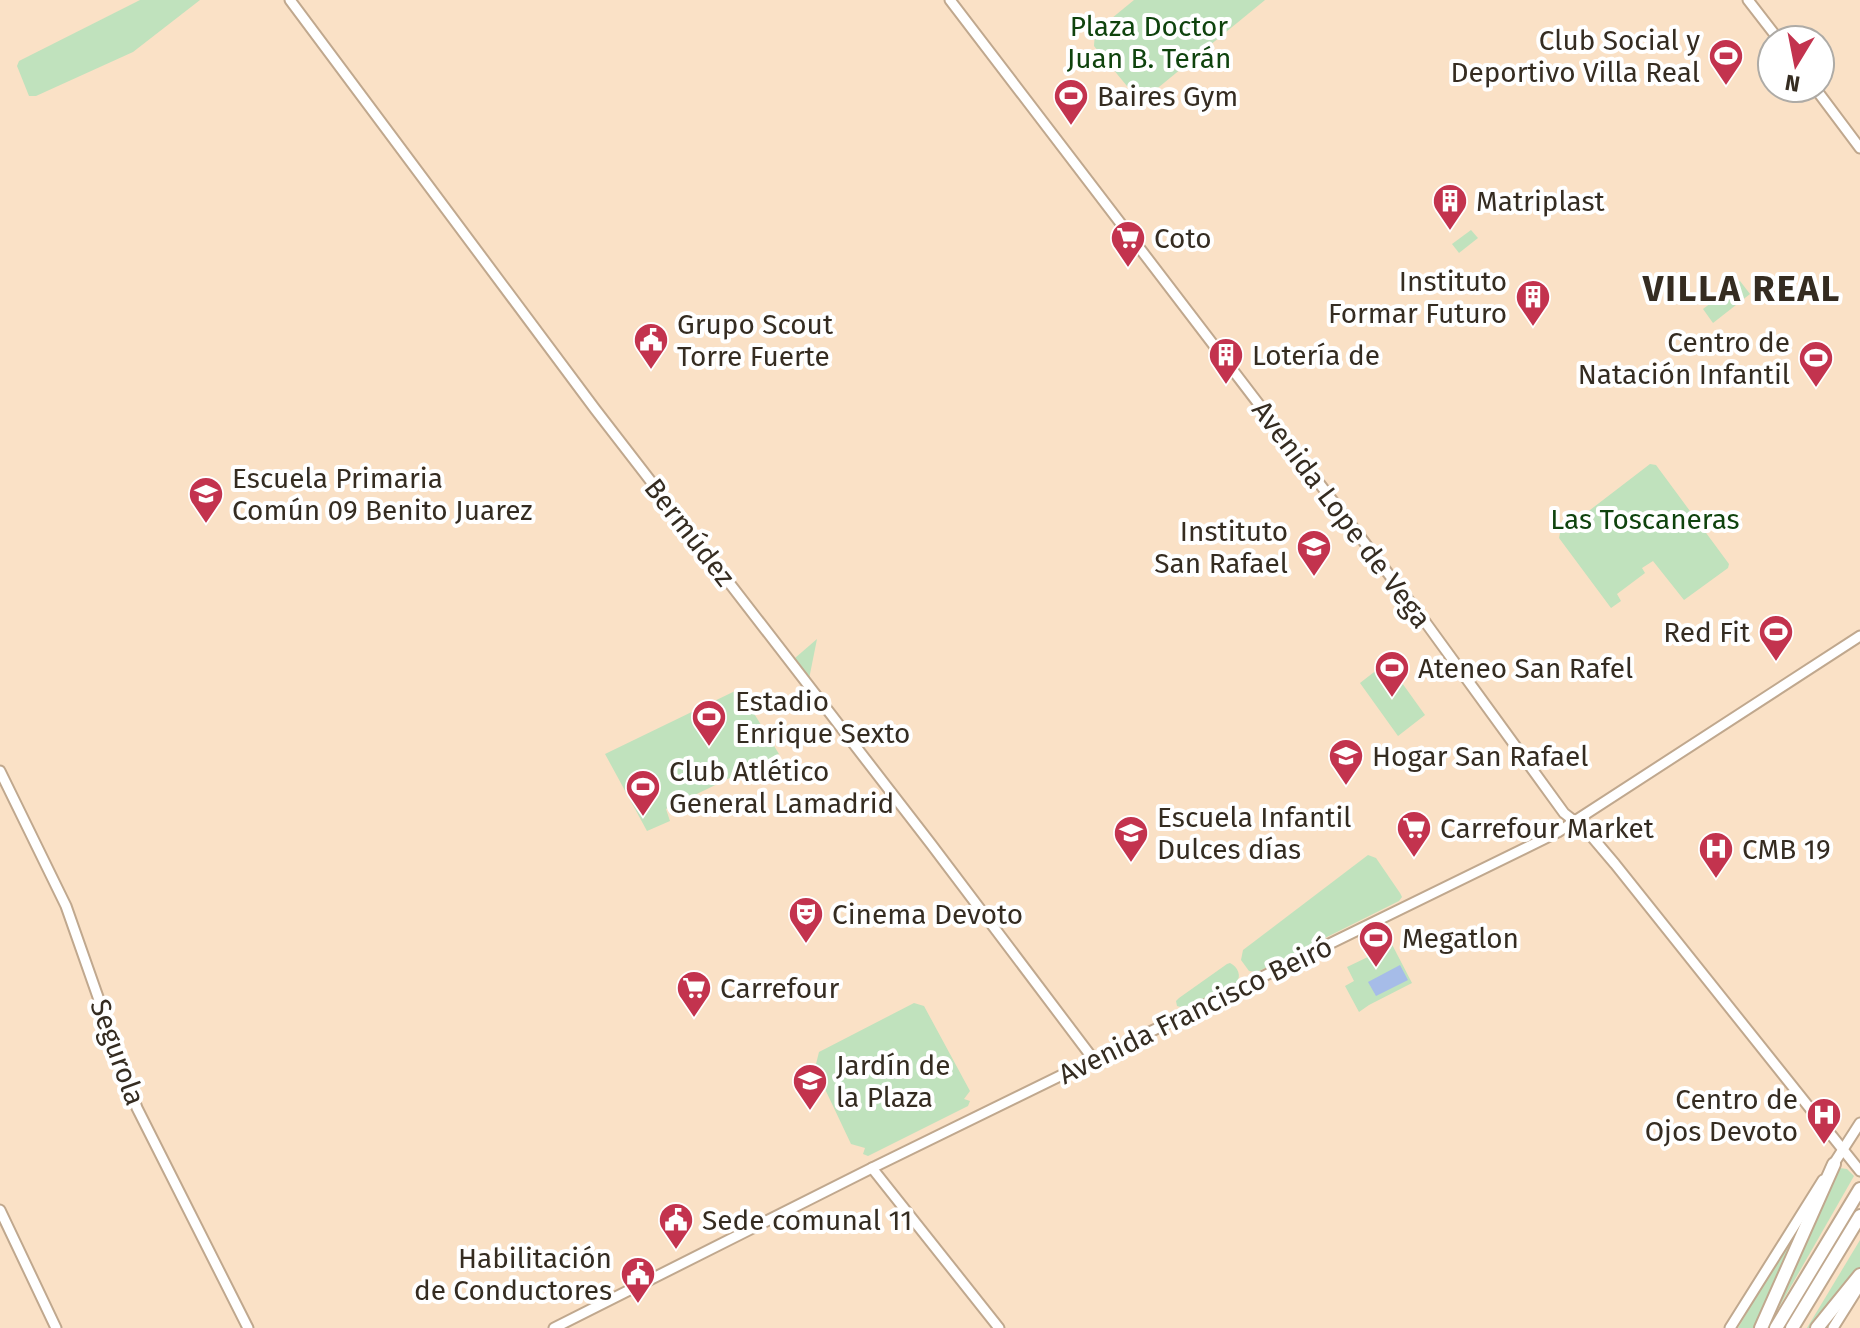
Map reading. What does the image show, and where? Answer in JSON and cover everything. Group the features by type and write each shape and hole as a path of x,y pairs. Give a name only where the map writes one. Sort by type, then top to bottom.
{"highway":[{"path":"1761,1328 1834,1164"},
{"path":"1776,1328 1860,1189"},
{"path":"1792,1328 1860,1216"},
{"path":"1817,1328 1860,1275"}],"main road":[{"name":"Bermúdez","path":"290,0 605,422 1094,1060"},
{"name":"Avenida Lope de Vega","path":"950,0 1426,623 1564,813 1587,831 1615,864 1859,1170"},
{"path":"1748,0 1767,24"},
{"path":"1827,104 1860,148"},
{"name":"Avenida Francisco Beiró","path":"554,1328 1575,822 1860,636"},
{"name":"Segurola","path":"0,771 66,906 137,1108 248,1328"},
{"path":"1730,1328 1860,1123"},
{"path":"872,1168 999,1328"},
{"path":"0,1210 56,1328"},
{"path":"1833,1328 1860,1285"}],"green space":[{"path":"140,0 200,0 133,52 36,96 29,96 17,66 19,61"},
{"name":"Plaza Doctor Juan B. Terán","path":"1134,0 1265,0 1148,96 1136,97 1094,46 1095,32"},
{"path":"1471,230 1478,238 1459,253 1452,244"},
{"path":"1740,281 1750,294 1713,323 1703,309"},
{"name":"Las Toscaneras","path":"1650,464 1656,465 1729,564 1728,568 1684,600 1653,561 1642,568 1645,573 1617,594 1621,601 1611,608 1559,538 1560,533"},
{"path":"817,639 809,679 795,658"},
{"name":"Ateneo San Rafel","path":"1387,662 1425,715 1398,736 1360,683"},
{"name":"Club Atlético General Lamadrid","path":"735,691 747,702 779,754 666,809 670,821 647,831 605,754"},
{"path":"1368,855 1376,858 1400,893 1402,897 1399,901 1257,972 1249,971 1241,960 1243,950"},
{"name":"Megatlon","path":"1385,931 1412,983 1359,1012 1345,986 1354,981 1347,967 1372,955 1365,941"},
{"path":"1230,963 1238,972 1236,983 1184,1008 1177,1006 1179,998"},
{"path":"914,1003 924,1006 970,1091 964,1099 970,1101 968,1106 868,1156 863,1154 865,1148 851,1144 815,1068 819,1052"},
{"path":"1840,1168 1847,1169 1854,1176 1774,1316 1771,1314"},
{"path":"1803,1216 1806,1217 1756,1328 1738,1328"},
{"path":"1860,1240 1860,1269 1811,1328 1807,1328"}],"water":[{"path":"1400,965 1408,980 1376,996 1368,982"}],"place":[{"name":"Club Social y Deportivo Villa Real","path":"1726,87"},
{"name":"Baires Gym","path":"1071,127"},
{"name":"Matriplast","path":"1450,232"},
{"name":"Coto","path":"1128,269"},
{"name":"Instituto Formar Futuro","path":"1533,328"},
{"name":"Grupo Scout Torre Fuerte","path":"651,371"},
{"name":"Lotería de","path":"1226,386"},
{"name":"Centro de Natación Infantil","path":"1816,389"},
{"name":"Escuela Primaria Común 09 Benito Juarez","path":"206,525"},
{"name":"Instituto San Rafael","path":"1314,578"},
{"name":"Red Fit","path":"1776,663"},
{"name":"Ateneo San Rafel","path":"1392,699"},
{"name":"Estadio Enrique Sexto","path":"709,748"},
{"name":"Hogar San Rafael","path":"1346,787"},
{"name":"Club Atlético General Lamadrid","path":"643,818"},
{"name":"Carrefour Market","path":"1414,859"},
{"name":"Escuela Infantil Dulces días","path":"1131,864"},
{"name":"CMB 19","path":"1716,880"},
{"name":"Cinema Devoto","path":"806,945"},
{"name":"Megatlon","path":"1376,969"},
{"name":"Carrefour","path":"694,1019"},
{"name":"Jardín de la Plaza","path":"810,1112"},
{"name":"Centro de Ojos Devoto","path":"1824,1146"},
{"name":"Sede comunal 11","path":"676,1251"},
{"name":"Habilitación de Conductores","path":"638,1305"}],"district":[{"name":"VILLA REAL","path":"1742,288"}]}
